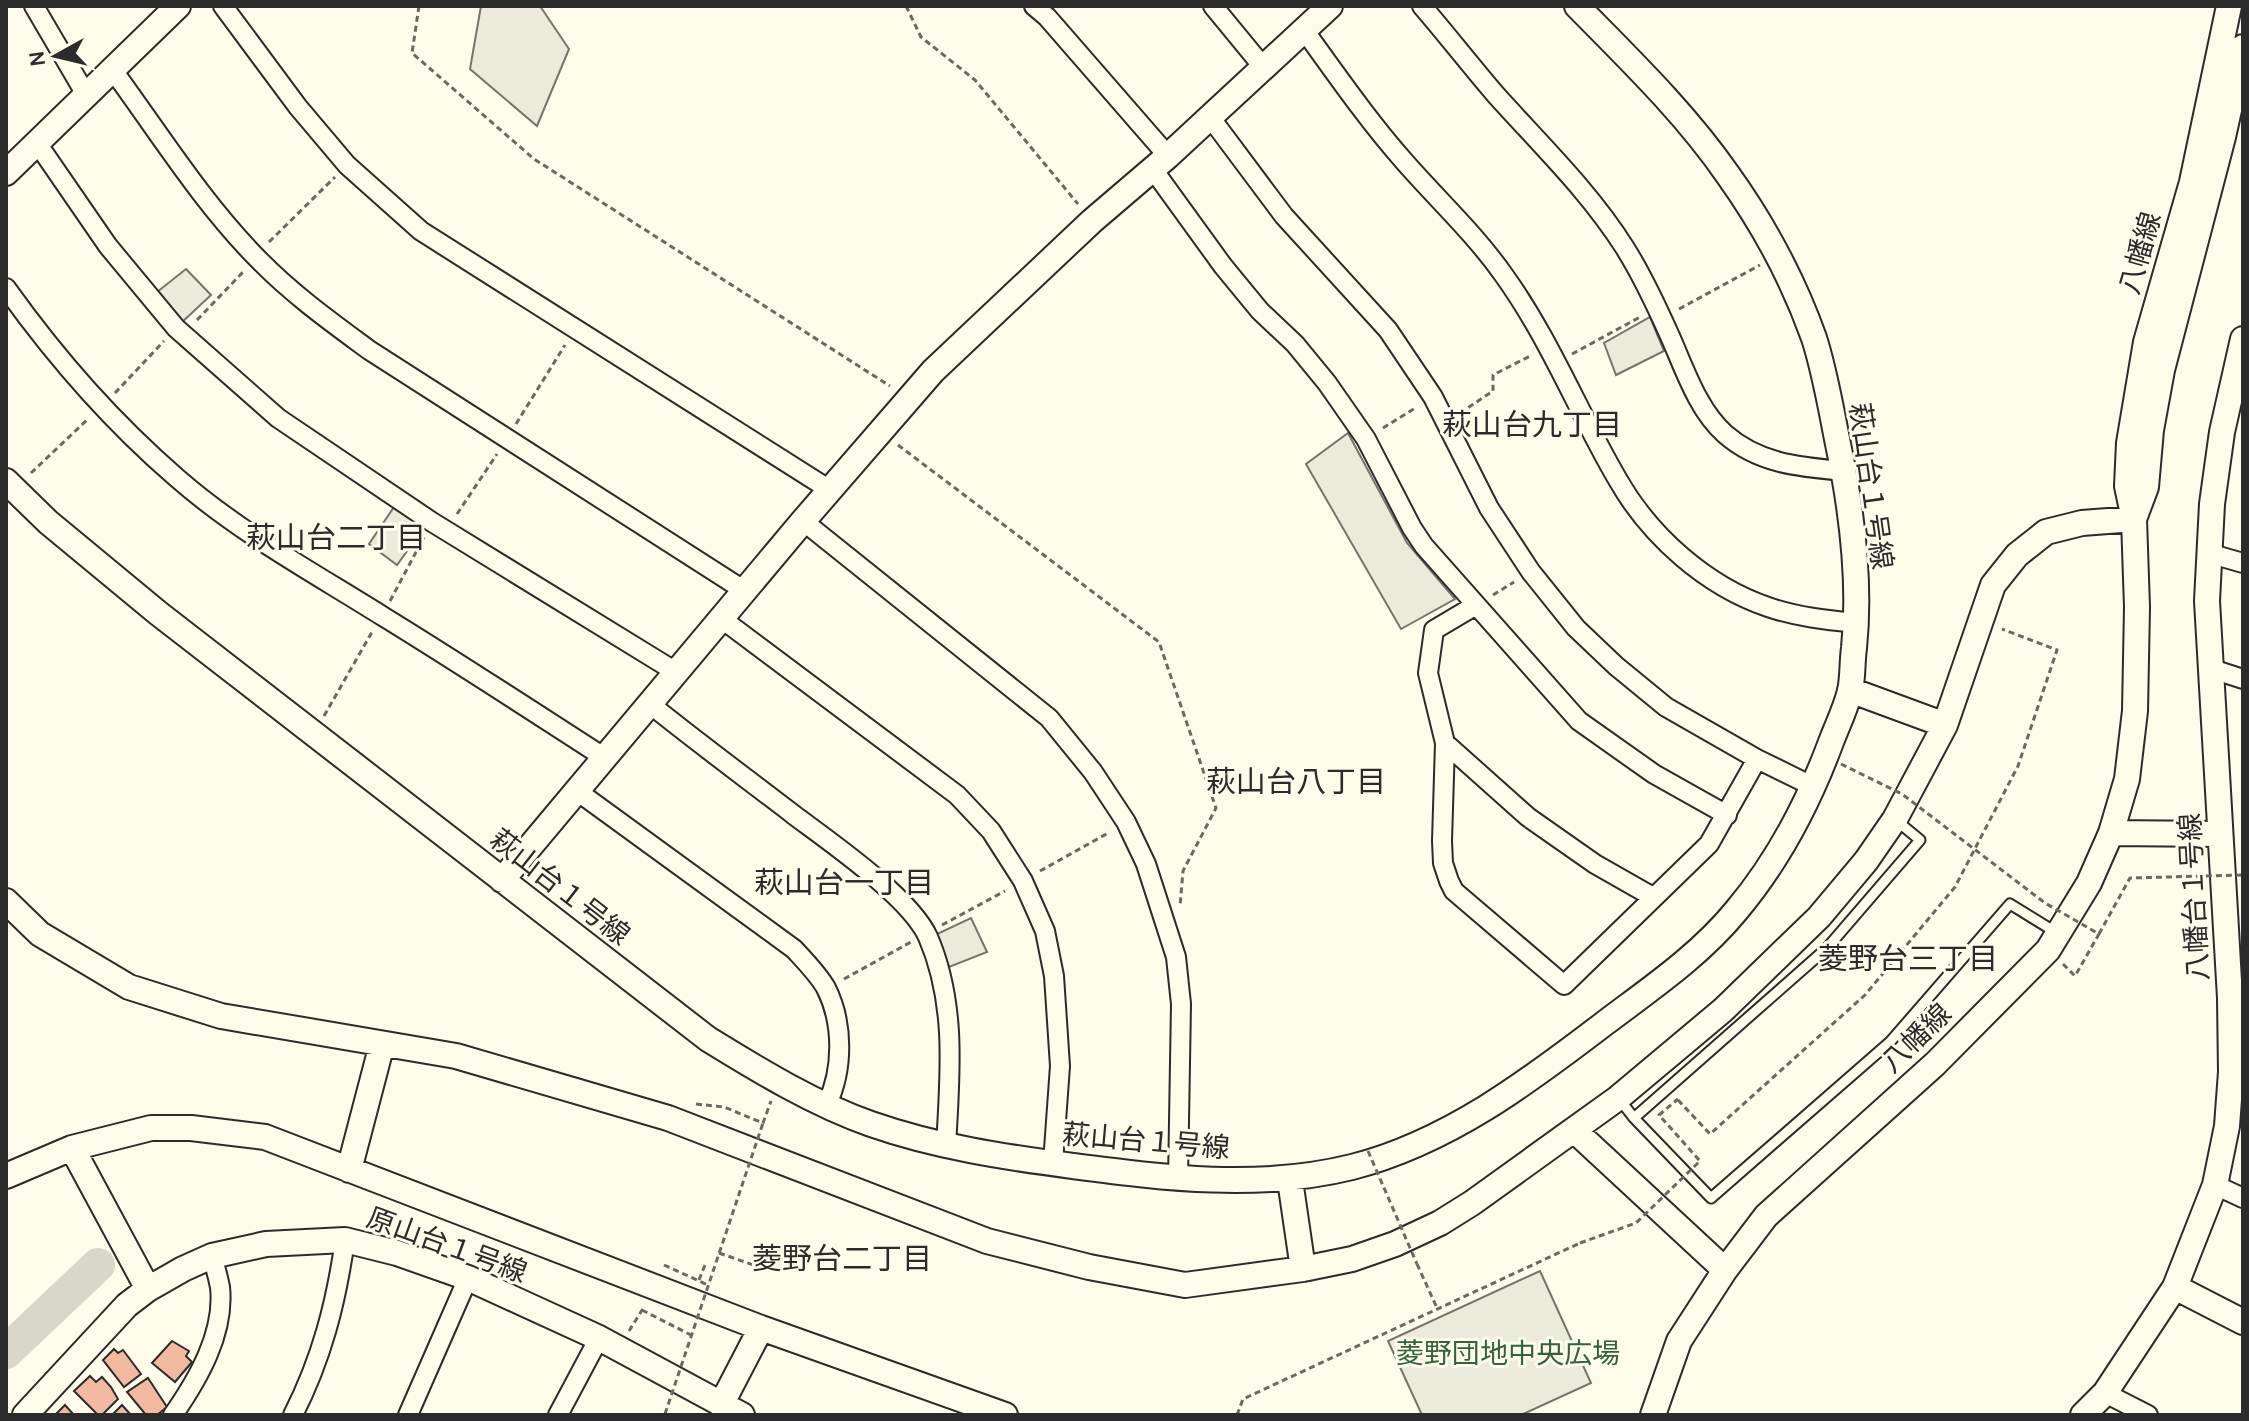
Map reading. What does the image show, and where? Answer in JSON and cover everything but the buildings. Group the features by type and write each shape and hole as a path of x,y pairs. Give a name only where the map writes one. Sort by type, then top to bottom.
{"street":[{"path":"34,6 85,93"},
{"path":"6,172 178,6"},
{"path":"223,6 298,107 347,165 421,231 830,490"},
{"path":"1034,6 1160,162 1223,266 1260,311 1295,344 1319,373 1366,439 1412,528 1476,605 1579,721 1654,774 1727,815"},
{"path":"1213,6 1264,68"},
{"path":"502,880 933,371 1092,221 1330,6"},
{"path":"1422,6 1496,95 1558,160 1624,247 1711,419 1725,434 1775,463 1844,471"},
{"name":"萩山台１号線","path":"6,481 48,522 158,613 708,1039 748,1064 865,1122 946,1146 1178,1180 1290,1180 1357,1166 1429,1140 1487,1107 1555,1061 1687,961 1735,913 1800,819 1850,690 1857,623 1854,547 1844,471 1817,348 1777,255 1730,177 1681,114 1577,6"},
{"name":"八幡線","path":"1653,1415 1679,1341 1725,1270 1766,1216 1935,1064 2054,942 2089,883 2111,833 2127,779 2135,711 2137,607 2134,519 2127,486 2129,443 2146,342 2192,182 2229,6"},
{"path":"1304,30 1366,115 1502,272 1554,354 1618,481 1647,522 1676,551 1718,582 1765,606 1806,618 1857,623"},
{"name":"八幡線","path":"2134,519 2146,487 2151,430 2162,370 2223,137 2243,47"},
{"path":"112,69 202,194 255,257 316,311 369,350 745,591"},
{"path":"1210,117 1284,216 1388,330 1433,397 1489,508 1531,572 1585,637 1642,688 1698,726 1814,787"},
{"path":"37,143 108,246 183,335 278,418 432,522 676,672"},
{"path":"6,288 101,408 178,479 286,557 605,758"},
{"name":"八幡台１号線","path":"2083,1415 2105,1393 2175,1287 2215,1185 2237,1074 2235,948 2219,834 2209,668 2208,553 2232,435 2243,339"},
{"path":"6,901 40,934 129,987 221,1016 456,1056 668,1118 987,1241 1089,1267 1185,1285 1303,1269 1352,1259 1440,1223 1618,1098 1723,1010 1819,917 1866,861 1895,819 1945,725 1993,585 2017,555 2046,532 2082,523 2134,519"},
{"path":"803,521 1049,718 1093,772 1126,822 1146,864 1176,957 1181,1004 1178,1180"},
{"path":"2208,553 2243,563"},
{"path":"1476,605 1434,630 1428,673 1445,743 1443,863 1454,891 1564,985 1709,844 1757,759"},
{"path":"722,619 957,795 991,831 1023,881 1045,931 1054,976 1060,1066 1053,1163"},
{"path":"2209,668 2243,679"},
{"path":"1850,690 1945,725"},
{"path":"650,704 862,866 902,904 926,934 946,995 951,1042 946,1146"},
{"path":"1445,743 1528,817 1595,864 1653,897"},
{"path":"577,791 794,949 826,989 840,1044 836,1084 827,1104"},
{"path":"2111,833 2219,834"},
{"path":"349,1170 382,1044"},
{"path":"6,1176 72,1148 151,1128 191,1128 265,1137 349,1170 660,1277 761,1328 1005,1415"},
{"path":"1574,1130 1725,1270"},
{"path":"72,1148 148,1289"},
{"path":"1290,1180 1303,1269"},
{"path":"2215,1185 2243,1198"},
{"path":"293,1415 323,1346 338,1286 345,1240"},
{"name":"原山台１号線","path":"25,1415 127,1305 148,1289 212,1256 266,1244 345,1240 397,1253 468,1278 608,1343 732,1410"},
{"path":"173,1415 191,1389 215,1337 220,1289 212,1256"},
{"path":"408,1415 468,1278"},
{"path":"2175,1287 2243,1322"},
{"path":"732,1410 761,1328"},
{"path":"558,1415 608,1343"},
{"path":"2105,1393 2148,1415"}],"lane":[{"path":"1634,1118 1827,948 1920,840 1895,819"},
{"path":"1618,1098 1711,1198 1890,1042 2010,904 2054,942"}],"path":[{"path":"419,6 412,53 534,159 910,399"},
{"path":"906,6 921,37 975,80 1092,221"},
{"path":"183,335 347,165"},
{"path":"1446,422 1493,391 1493,375 1660,313 1777,255"},
{"path":"1366,439 1433,397"},
{"path":"882,433 1159,642 1216,808 1183,871 1180,914"},
{"path":"1476,605 1531,572"},
{"path":"1237,1415 1243,1399 1580,1243 1636,1223 1700,1161 1659,1115 1678,1099 1710,1134 1865,995 1955,887 2018,766 2057,650 1980,620"},
{"path":"1841,764 1902,794 2045,903 2099,934"},
{"path":"826,989 1126,822"},
{"path":"2054,942 2075,976 2130,878 2243,875"},
{"path":"666,1414 773,1098"},
{"path":"724,1107 763,1123"},
{"path":"1368,1151 1437,1309"},
{"path":"719,1253 768,1270"},
{"path":"696,1286 705,1265"},
{"path":"608,1343 642,1310 660,1277 708,1285"},
{"path":"642,1310 691,1335"}],"green space":[{"path":"481,6 540,6 569,49 537,126 470,69"},
{"path":"186,269 211,295 180,324 152,296"},
{"path":"1650,317 1664,351 1616,375 1604,343"},
{"path":"1348,433 1407,543 1455,599 1401,629 1306,464"},
{"path":"394,507 425,526 397,565 369,544"},
{"path":"971,918 987,952 949,967 937,934"},
{"name":"菱野団地中央広場","path":"1540,1271 1591,1383 1521,1415 1422,1415 1388,1341"}],"waterway":[{"path":"6,1352 98,1265"}],"district":[{"name":"萩山台九丁目","path":"1532,425"},
{"name":"萩山台二丁目","path":"336,538"},
{"name":"萩山台八丁目","path":"1296,782"},
{"name":"萩山台一丁目","path":"844,883"},
{"name":"菱野台三丁目","path":"1908,959"},
{"name":"菱野台二丁目","path":"842,1259"}]}
